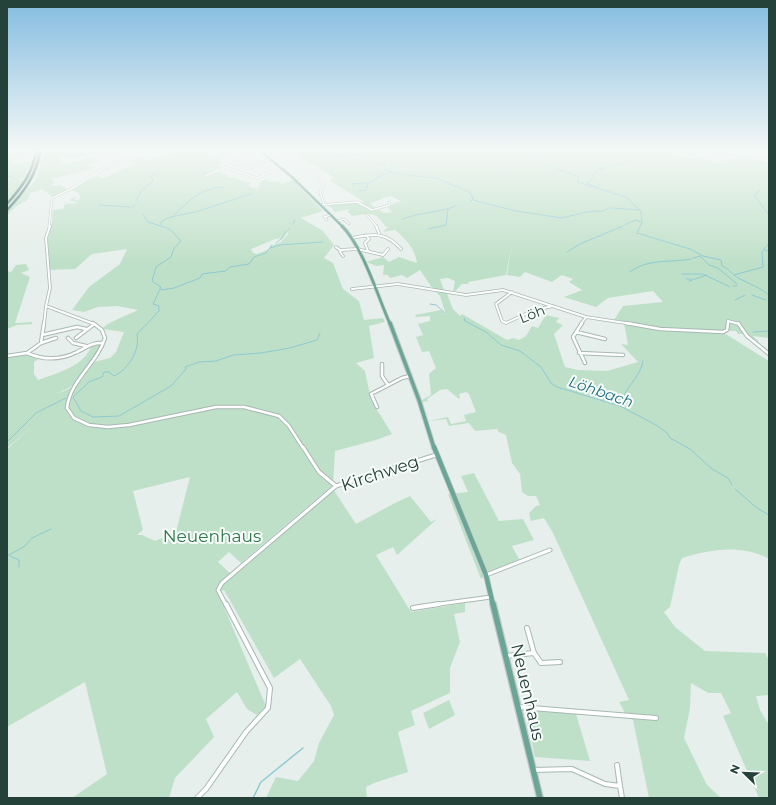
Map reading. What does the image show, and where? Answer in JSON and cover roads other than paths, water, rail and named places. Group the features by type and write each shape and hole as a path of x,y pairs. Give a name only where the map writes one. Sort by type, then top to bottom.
{"highway":[{"path":"7,204 19,189"},
{"path":"7,210 24,189"}],"main road":[{"name":"Neuenhaus","path":"304,189 322,204 352,238 358,249 410,376 436,455 486,575 539,796"}],"street":[{"path":"41,343 49,293 46,248 52,207 51,201 54,197 72,189"},
{"path":"322,189 320,192 322,204 357,202 374,210 390,205 389,202"},
{"path":"327,220 324,217 331,215"},
{"path":"366,215 376,226 379,233"},
{"path":"338,221 344,219 349,224"},
{"path":"352,238 379,233 389,236 401,250"},
{"path":"366,235 369,239 365,243 368,251"},
{"path":"336,246 341,250 340,252 343,256"},
{"path":"341,250 358,249 383,255 388,250"},
{"name":"Löh","path":"352,289 398,284 466,295 498,290 512,292 586,317 660,329 723,332 728,329 728,321 732,320 738,323 747,336 769,354"},
{"name":"Löh","path":"512,292 497,303 498,312 502,321 506,323 534,310 554,306"},
{"path":"46,306 80,318 102,329 104,335 103,343 93,362 69,394 66,404 67,410 74,418 84,423 96,426 117,427 183,413 235,406 280,417 289,426 319,472 336,486"},
{"path":"584,363 573,337 586,317"},
{"path":"76,338 93,325"},
{"path":"42,335 77,326 86,329"},
{"path":"576,332 605,340"},
{"path":"7,356 27,353 41,343 56,338"},
{"path":"68,338 72,340 73,343 86,346"},
{"path":"27,353 39,359 45,359 75,353 93,342 103,343"},
{"path":"579,353 622,355"},
{"path":"382,364 381,372 384,382 388,385"},
{"path":"377,407 371,394 402,378 410,376"},
{"name":"Kirchweg","path":"197,798 206,789 246,732 268,708 270,688 218,590 222,583 336,486 436,455"},
{"path":"486,575 550,550"},
{"path":"413,608 491,597"},
{"path":"527,628 534,653 541,663 560,662"},
{"path":"505,656 534,653"},
{"path":"518,707 656,718"},
{"path":"617,765 622,798"},
{"path":"532,770 572,769 605,784 620,786"}],"waterway":[{"path":"136,201 144,189"},
{"path":"174,215 202,192 214,189"},
{"path":"359,191 366,190 366,189"},
{"path":"461,189 471,193 473,200 516,211 562,218 586,212 603,211 609,208"},
{"path":"598,189 626,197 641,211 642,223 637,233 690,249 703,256 721,260 722,266 735,276 759,288 769,295"},
{"path":"760,190 754,195 769,215"},
{"path":"160,225 162,221 171,217 199,211 251,194"},
{"path":"99,205 131,207"},
{"path":"403,219 456,206"},
{"path":"612,208 639,210"},
{"path":"428,229 446,225 448,209"},
{"path":"143,215 148,222 170,229 181,241 174,248 171,257 156,267 152,281 161,287 153,304 159,306 159,311 137,334 137,346 129,364 114,376 109,372 104,372 102,377 89,382 73,397 81,411 93,417 119,416 171,386 186,369 185,367 199,362 216,361 233,355 261,353 290,348 317,340 320,333"},
{"path":"293,224 295,220"},
{"path":"625,225 635,220 641,222"},
{"path":"567,252 580,244 623,226"},
{"path":"276,243 282,238 286,231"},
{"path":"763,250 769,244 769,235"},
{"path":"270,248 280,245 323,242"},
{"path":"161,290 174,288 200,278 202,274 225,271 230,267 249,264 254,257 266,253 272,245"},
{"path":"764,250 769,251"},
{"path":"734,275 763,267 762,251"},
{"path":"693,258 700,256 709,265 718,268 737,284"},
{"path":"630,272 652,263 691,259"},
{"path":"682,274 703,274 706,275"},
{"path":"689,281 706,275"},
{"path":"706,275 730,287"},
{"path":"686,279 691,279"},
{"path":"735,300 745,295"},
{"path":"752,295 766,300"},
{"name":"Löhbach","path":"430,304 436,305 445,313"},
{"name":"Löhbach","path":"464,318 465,321 486,332 501,345 520,351 541,367 551,383 557,387 620,406"},
{"path":"753,332 769,331"},
{"path":"620,406 625,393 639,373 643,361"},
{"path":"7,442 36,413 66,398"},
{"name":"Löhbach","path":"620,406 666,432 670,438 690,449 712,469 728,478 732,485"},
{"name":"Löhbach","path":"735,489 757,508 769,515"},
{"path":"7,556 25,546 32,538 51,529"},
{"path":"10,556 19,560 19,567"},
{"path":"253,798 261,782 303,748"}]}
